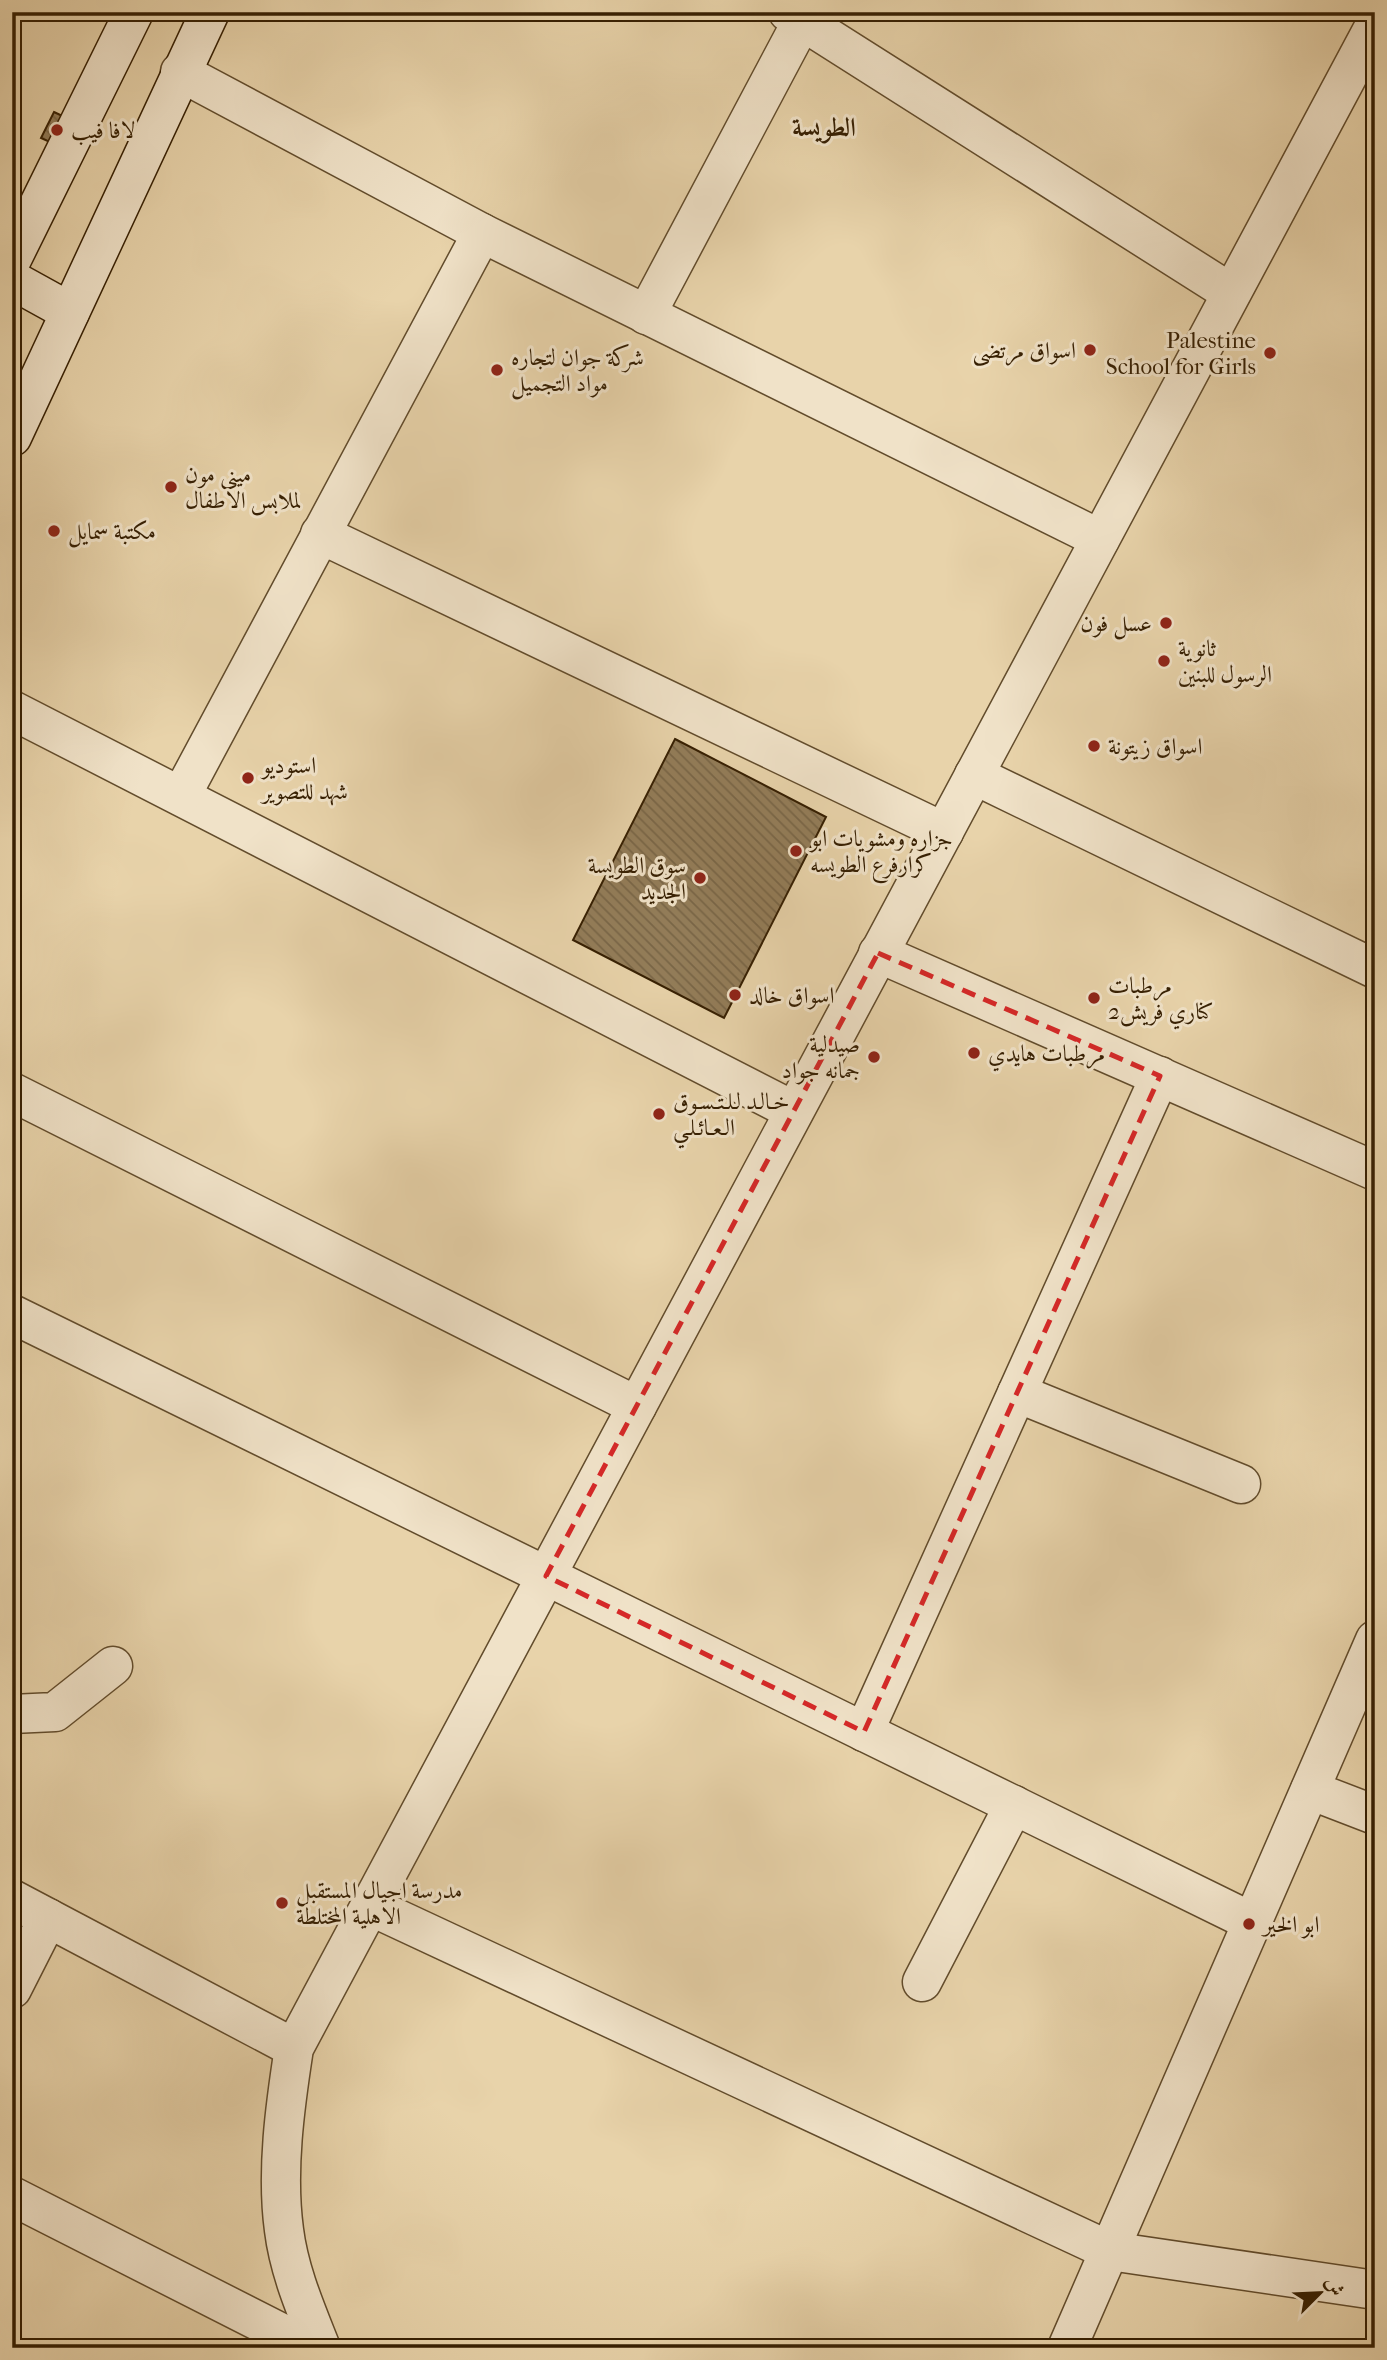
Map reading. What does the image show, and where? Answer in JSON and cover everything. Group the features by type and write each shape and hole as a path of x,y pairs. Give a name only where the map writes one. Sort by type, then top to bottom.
{"street":[{"path":"12,259 134,12"},
{"path":"12,437 210,12"},
{"path":"646,315 815,21 1231,293"},
{"path":"321,2348 299,2290 284,2230 286,2100 294,2048 1375,25"},
{"path":"180,72 482,233 1100,539"},
{"path":"181,796 482,233"},
{"path":"12,281 70,312"},
{"path":"320,534 944,832"},
{"path":"12,710 794,1111"},
{"path":"974,775 1375,970"},
{"path":"878,953 1375,1171"},
{"path":"864,1732 1160,1076"},
{"path":"12,1092 637,1406"},
{"path":"12,1314 1252,1923"},
{"path":"1017,1393 1241,1484"},
{"path":"1067,2348 1375,1640"},
{"path":"12,1714 55,1712 113,1666"},
{"path":"1310,1790 1375,1815"},
{"path":"922,1983 1014,1805"},
{"path":"12,1899 294,2048"},
{"path":"370,1906 1110,2251 1375,2290"},
{"path":"12,1989 48,1918"},
{"path":"12,2196 311,2348"}],"highlighted area":[{"path":"878,953 1160,1076 864,1732 546,1576"}],"building":[{"name":"لافا فيب","path":"54,112 73,121 63,148 41,138"},
{"name":"سوق الطويسة الجديد","path":"675,739 826,817 724,1018 573,940"}],"place":[{"name":"لافا فيب","path":"57,130"},
{"name":"اسواق مرتضى","path":"1090,350"},
{"name":"Palestine School for Girls","path":"1270,353"},
{"name":"شركة جوان لتجاره مواد التجميل","path":"497,370"},
{"name":"ميني مون لملابس الاطفال","path":"171,487"},
{"name":"مكتبة سمايل","path":"54,531"},
{"name":"عسل فون","path":"1166,623"},
{"name":"ثانوية الرسول للبنين","path":"1164,661"},
{"name":"اسواق زيتونة","path":"1094,746"},
{"name":"استوديو شهد للتصوير","path":"248,778"},
{"name":"جزاره ومشويات ابو كرارفرع الطويسه","path":"796,851"},
{"name":"سوق الطويسة الجديد","path":"700,878"},
{"name":"اسواق خالد","path":"735,995"},
{"name":"مرطبات كناري فريش2","path":"1094,998"},
{"name":"مرطبات هايدي","path":"974,1053"},
{"name":"صيدلية جمانه جواد","path":"874,1057"},
{"name":"خـالـد لـلـتـسـوق الـعـائـلـي","path":"659,1114"},
{"name":"مدرسة اجيال المستقبل الاهلية المختلطة","path":"282,1903"},
{"name":"ابو الخير","path":"1249,1924"}],"district":[{"name":"الطويسة","path":"824,127"}]}
